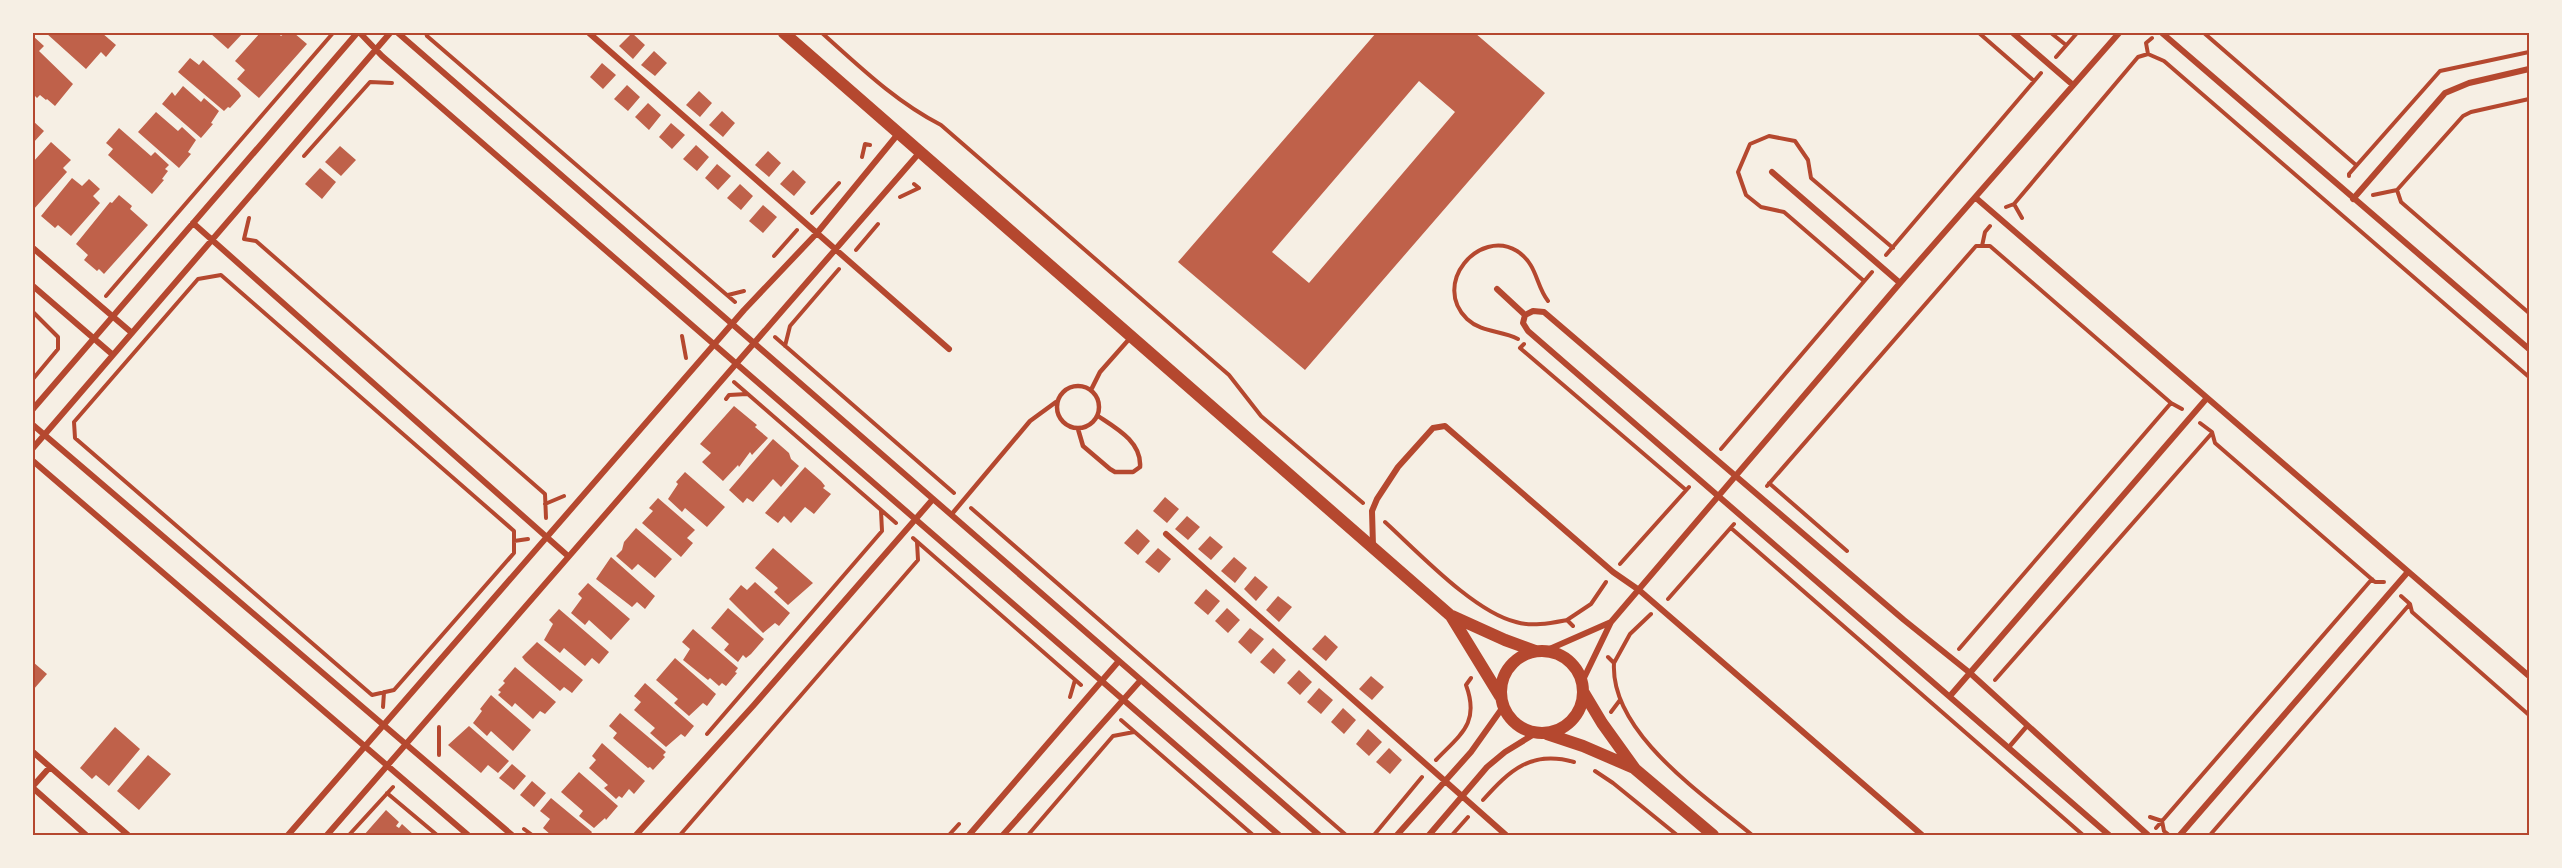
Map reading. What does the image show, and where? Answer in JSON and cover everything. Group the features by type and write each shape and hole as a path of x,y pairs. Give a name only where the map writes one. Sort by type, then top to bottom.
{"main road":[{"path":"784,33 1451,616 1482,664 1507,715 1520,728 1583,746 1635,769"},
{"path":"1451,616 1505,640 1565,657 1578,672 1583,687 1602,723 1635,769 1713,835"},
{"path":"1502,701 1501,686 1508,668 1516,660 1540,651"},
{"path":"1540,733 1554,732 1569,724 1580,709 1583,687"}],"street":[{"path":"33,409 358,33 1279,835"},
{"path":"33,448 390,33"},
{"path":"398,33 1319,835"},
{"path":"589,33 949,349"},
{"path":"2013,33 2073,85"},
{"path":"1583,687 1611,622 1900,283 2119,33"},
{"path":"2162,33 2529,349"},
{"path":"2353,199 2445,93 2469,83 2529,69"},
{"path":"288,835 744,310 817,233 898,134"},
{"path":"327,835 920,152"},
{"path":"1772,172 1900,283"},
{"path":"1976,198 2407,573 2529,676"},
{"path":"193,223 568,556"},
{"path":"33,248 132,333"},
{"path":"33,286 113,355"},
{"path":"1497,289 1525,315"},
{"path":"2109,835 1528,331 1523,323 1525,315 1533,311 1544,312 1904,620 1970,673 2149,835"},
{"path":"1950,696 2207,398"},
{"path":"33,425 512,835"},
{"path":"1373,546 1372,511 1377,499 1398,467 1428,433 1433,428 1445,426 1922,835"},
{"path":"33,461 468,835"},
{"path":"636,835 753,706 933,499"},
{"path":"1166,534 1506,835"},
{"path":"2180,835 2407,573"},
{"path":"1540,651 1584,636 1611,622"},
{"path":"969,835 1118,662"},
{"path":"1003,835 1140,681"},
{"path":"1397,835 1485,734 1502,701"},
{"path":"1429,835 1487,767 1505,752 1540,733"},
{"path":"33,752 128,835"},
{"path":"50,767 33,787 86,835"}],"lane":[{"path":"1091,390 1100,372 1132,336"},
{"path":"951,514 1030,421 1056,402 1059,396 1070,387 1077,386 1091,390 1098,402 1098,416 1090,426 1071,428 1057,415 1056,402"},
{"path":"1078,429 1083,446 1110,469 1115,472 1133,472 1140,467 1138,450 1130,440 1098,416"},
{"path":"2009,747 2027,726"}],"path":[{"path":"98,289 106,296 333,33"},
{"path":"426,33 744,310"},
{"path":"822,33 914,111 941,125 1229,375 1261,416 1488,611 1519,623 1536,624 1567,620 1591,604 1613,572 1697,478"},
{"path":"1979,33 2034,81"},
{"path":"2051,33 2066,45"},
{"path":"1714,457 2077,33"},
{"path":"2148,54 2146,43 2157,33"},
{"path":"2204,33 2356,165"},
{"path":"1982,246 1985,232 1997,217 2006,207 2014,204 2138,57 2148,54 2164,61 2529,377"},
{"path":"302,159 370,82 390,82 399,89"},
{"path":"2353,199 2397,190 2463,116 2471,112 2529,99"},
{"path":"894,204 902,195 919,188 914,184"},
{"path":"2397,190 2400,202 2529,313"},
{"path":"256,211 248,219 244,240 256,241 545,494 547,537"},
{"path":"857,248 879,222"},
{"path":"1759,495 1976,246 1990,246 2171,404 2212,432 2215,443 2375,582 2383,581 2393,589 2410,604 2412,612 2529,715"},
{"path":"785,346 790,326 837,272"},
{"path":"221,275 514,531 514,553 394,690 372,695 75,438 75,430 74,422 198,279 221,275"},
{"path":"33,312 58,337 58,349 33,379"},
{"path":"673,328 704,356"},
{"path":"766,329 1346,835"},
{"path":"1522,350 1686,490"},
{"path":"726,375 1090,693"},
{"path":"721,404 729,395 748,394"},
{"path":"1959,649 2171,404"},
{"path":"1995,680 2212,432"},
{"path":"705,737 882,531 881,511"},
{"path":"1741,516 1660,608 1630,634 1614,663 1615,687 1620,700 1642,735 1671,766 1752,835"},
{"path":"1731,528 2083,835"},
{"path":"680,835 918,560 917,542"},
{"path":"2149,835 2372,579"},
{"path":"2210,835 2410,604"},
{"path":"1567,620 1584,636"},
{"path":"1505,640 1519,623"},
{"path":"1598,649 1614,663"},
{"path":"1374,835 1429,768 1466,729 1472,707 1466,685 1482,664"},
{"path":"1111,712 1252,835"},
{"path":"445,720 437,729 438,753 446,761"},
{"path":"1028,835 1113,736 1135,732"},
{"path":"1452,835 1503,778 1519,765 1542,759 1578,763"},
{"path":"1592,769 1613,783 1677,835"},
{"path":"349,835 387,793 437,835"},
{"path":"523,828 531,835"}],"building":[{"path":"46,33 102,33 116,45 106,57 101,52 86,69"},
{"path":"210,33 243,33 228,49"},
{"path":"260,33 278,33 281,36 285,33 294,33 307,44 259,98 237,79 245,70 235,61"},
{"path":"632,33 645,45 633,59 619,46"},
{"path":"1376,33 1475,33 1545,93 1305,370 1178,262","holes":["1419,81 1455,112 1309,283 1272,252"]},
{"path":"33,36 44,46 39,51 73,84 55,106 40,95 37,98 33,94"},
{"path":"654,51 667,63 655,76 641,65"},
{"path":"190,58 199,65 203,60 239,92 241,96 230,108 224,111 178,72"},
{"path":"602,63 616,75 603,89 590,77"},
{"path":"627,85 640,97 628,111 614,99"},
{"path":"183,86 201,102 204,98 219,111 211,123 213,124 201,138 162,104 172,92 175,96"},
{"path":"699,91 712,103 700,117 686,105"},
{"path":"648,103 661,115 649,130 635,117"},
{"path":"722,111 735,123 723,137 709,125"},
{"path":"156,112 178,131 182,127 196,140 188,152 191,154 179,168 138,132"},
{"path":"33,121 44,131 33,143"},
{"path":"671,123 685,135 672,149 659,137"},
{"path":"119,128 151,156 155,152 169,165 165,169 168,171 162,179 164,180 152,194 108,155 113,149 106,143"},
{"path":"51,142 71,160 63,168 67,172 33,210 33,162"},
{"path":"696,145 709,157 697,171 683,159"},
{"path":"340,146 356,160 341,176 325,162"},
{"path":"768,151 781,163 769,177 755,165"},
{"path":"717,164 731,176 718,190 705,178"},
{"path":"320,168 336,182 322,199 305,184"},
{"path":"793,170 806,182 794,196 780,184"},
{"path":"72,178 82,186 89,179 100,189 93,196 100,203 71,236 58,225 55,228 41,216"},
{"path":"740,184 753,196 741,210 727,198"},
{"path":"119,195 132,206 130,209 148,225 104,274 84,260 88,255 76,244 110,202 112,203"},
{"path":"763,205 777,217 763,233 749,221"},
{"path":"734,406 757,425 755,427 768,438 752,455 750,452 739,467 738,465 723,481 702,462 711,453 700,444"},
{"path":"773,439 789,453 791,459 799,466 781,487 773,479 753,502 747,498 743,503 729,490"},
{"path":"805,467 821,481 825,486 823,488 831,494 814,514 805,507 791,523 784,516 778,523 765,513"},
{"path":"685,472 725,507 707,527 685,508 682,512 668,499 678,484 676,482"},
{"path":"1165,497 1179,509 1167,523 1153,511"},
{"path":"658,498 695,530 687,538 693,543 681,557 642,523 653,511 649,508"},
{"path":"1187,516 1200,527 1188,540 1175,529"},
{"path":"636,528 672,559 655,578 638,564 632,570 616,556"},
{"path":"1137,529 1150,541 1138,555 1124,543"},
{"path":"1210,536 1223,547 1211,560 1198,549"},
{"path":"773,548 813,583 788,605 774,592 778,588 755,568"},
{"path":"1158,548 1171,559 1159,573 1145,562"},
{"path":"611,557 655,596 645,609 637,602 632,607 596,579"},
{"path":"1234,557 1247,568 1235,583 1221,571"},
{"path":"1255,576 1268,587 1256,601 1244,589"},
{"path":"755,582 790,613 779,626 775,623 763,633 729,599 741,585 747,590"},
{"path":"588,583 630,619 611,640 589,620 585,625 571,613 582,598 578,594"},
{"path":"1206,589 1220,601 1208,615 1194,603"},
{"path":"1278,596 1292,607 1279,622 1266,610"},
{"path":"728,608 764,639 751,654 746,658 743,655 738,662 724,650 729,644 711,628"},
{"path":"1227,608 1240,620 1228,633 1215,621"},
{"path":"559,609 609,652 599,664 592,658 585,666 564,648 560,653 544,640 553,624 549,620"},
{"path":"1250,628 1264,639 1251,654 1238,642"},
{"path":"693,629 738,668 735,672 737,673 726,686 722,683 719,686 710,678 708,680 683,660 690,649 682,642"},
{"path":"1325,635 1338,647 1326,661 1312,649"},
{"path":"537,642 583,680 572,693 564,687 560,691 522,657"},
{"path":"1273,648 1286,660 1274,674 1260,662"},
{"path":"675,658 716,694 707,706 703,703 689,716 674,703 678,699 656,680"},
{"path":"33,662 47,674 33,690"},
{"path":"515,667 556,702 545,714 540,711 533,719 515,703 512,707 498,695 501,692 498,690 505,683 503,681"},
{"path":"1299,670 1312,682 1300,695 1287,683"},
{"path":"1371,676 1384,687 1372,700 1359,689"},
{"path":"645,683 694,726 685,737 681,734 666,747 650,733 655,728 634,710 641,702 634,696"},
{"path":"1319,688 1333,700 1321,714 1307,702"},
{"path":"491,695 531,730 513,751 491,731 487,736 473,723"},
{"path":"1343,708 1356,720 1344,734 1331,722"},
{"path":"620,713 666,752 663,755 665,757 653,770 613,738 617,733 609,726"},
{"path":"469,726 509,761 498,773 488,765 481,773 448,745"},
{"path":"115,727 140,749 109,786 96,775 92,779 80,768"},
{"path":"1368,729 1382,742 1369,756 1356,744"},
{"path":"602,743 645,781 634,794 629,789 622,798 619,796 616,799 604,788 608,785 589,768 596,760 592,756"},
{"path":"1389,748 1402,760 1390,774 1376,762"},
{"path":"148,755 171,774 139,810 117,791"},
{"path":"512,764 526,776 514,790 499,778"},
{"path":"579,772 618,806 606,820 605,818 594,828 579,816 583,811 561,792"},
{"path":"532,781 546,793 534,807 520,795"},
{"path":"551,798 592,832 590,835 551,835 543,828 550,819 540,811"},
{"path":"386,810 399,822 396,826 399,828 402,824 414,835 364,835"}]}
